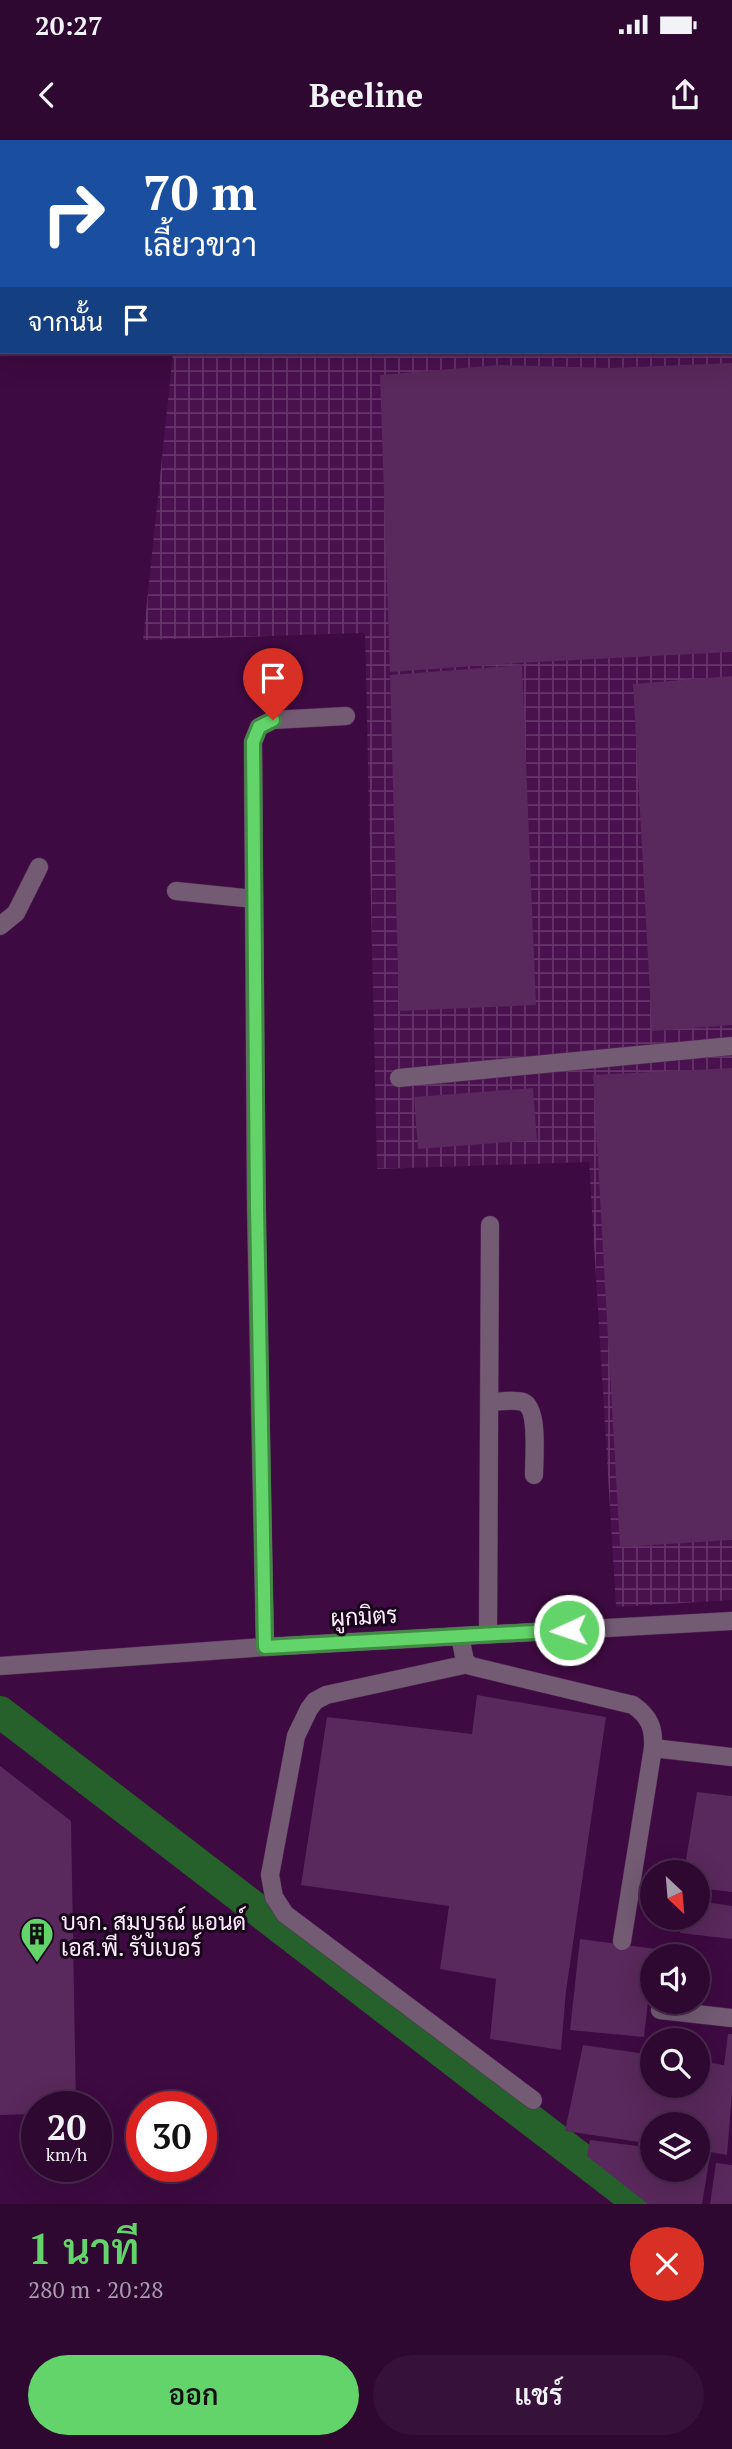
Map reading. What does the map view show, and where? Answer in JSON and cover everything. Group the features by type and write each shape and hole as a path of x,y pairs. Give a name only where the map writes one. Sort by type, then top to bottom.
{"street":[{"path":"265,1647 257,1220 253,742 259,727 273,720 346,716"},
{"path":"0,926 16,913 39,867"},
{"path":"176,891 254,899"},
{"path":"399,1078 732,1046"},
{"path":"488,1634 490,1225"},
{"path":"490,1402 522,1401 529,1406 533,1416 534,1475"},
{"name":"ผูกมิตร","path":"0,1666 265,1647 732,1620"},
{"path":"460,1636 468,1664"},
{"path":"533,2100 285,1914 271,1886 270,1875 296,1736 315,1701 326,1695 468,1664 529,1681 586,1692 633,1705 644,1712 654,1735 653,1748 622,1941"},
{"path":"653,1748 732,1757"},
{"path":"696,2014 732,2018"}],"shaded area":[{"path":"173,354 732,354 732,1600 616,1607 589,1162 377,1169 365,633 143,640"}],"building":[{"path":"732,363 732,652 390,672 380,375 498,365 610,368"},
{"path":"522,665 536,1005 399,1011 390,675"},
{"path":"732,676 732,1025 652,1031 633,684"},
{"path":"732,1068 732,1540 620,1547 593,1075"},
{"path":"533,1088 537,1140 418,1149 414,1097"},
{"path":"477,1695 606,1717 566,1991 561,2050 490,2039 496,1979 440,1969 449,1906 301,1885 327,1717 472,1734"},
{"name":"บจก. สมบูรณ์ แอนด์ เอส.พี. รับเบอร์","path":"0,1766 71,1821 76,2091 21,2091 21,2114 0,2115"},
{"path":"697,1792 732,1796 732,1892 710,1889 710,1860 686,1860"},
{"path":"710,1903 732,1906 732,1939 680,1933 681,1930 710,1930"},
{"path":"580,1939 640,1947 640,2014 647,2014 645,2028 640,2028 640,2037 570,2030"},
{"path":"728,2034 732,2034 732,2093 727,2155 710,2152 710,2112 640,2112 640,2142 565,2131 583,2045 640,2053 640,2098 710,2098 710,2063 724,2065"},
{"path":"590,2140 640,2146 640,2182 706,2182 702,2204 648,2204 587,2156"},
{"path":"716,2163 732,2165 732,2204 710,2204"}],"waterway":[{"path":"0,1712 640,2204"}],"place":[{"name":"บจก. สมบูรณ์ แอนด์ เอส.พี. รับเบอร์","path":"37,1964"}],"route":[{"path":"273,720 259,727 253,742 257,1206 265,1647 569,1630"}]}
